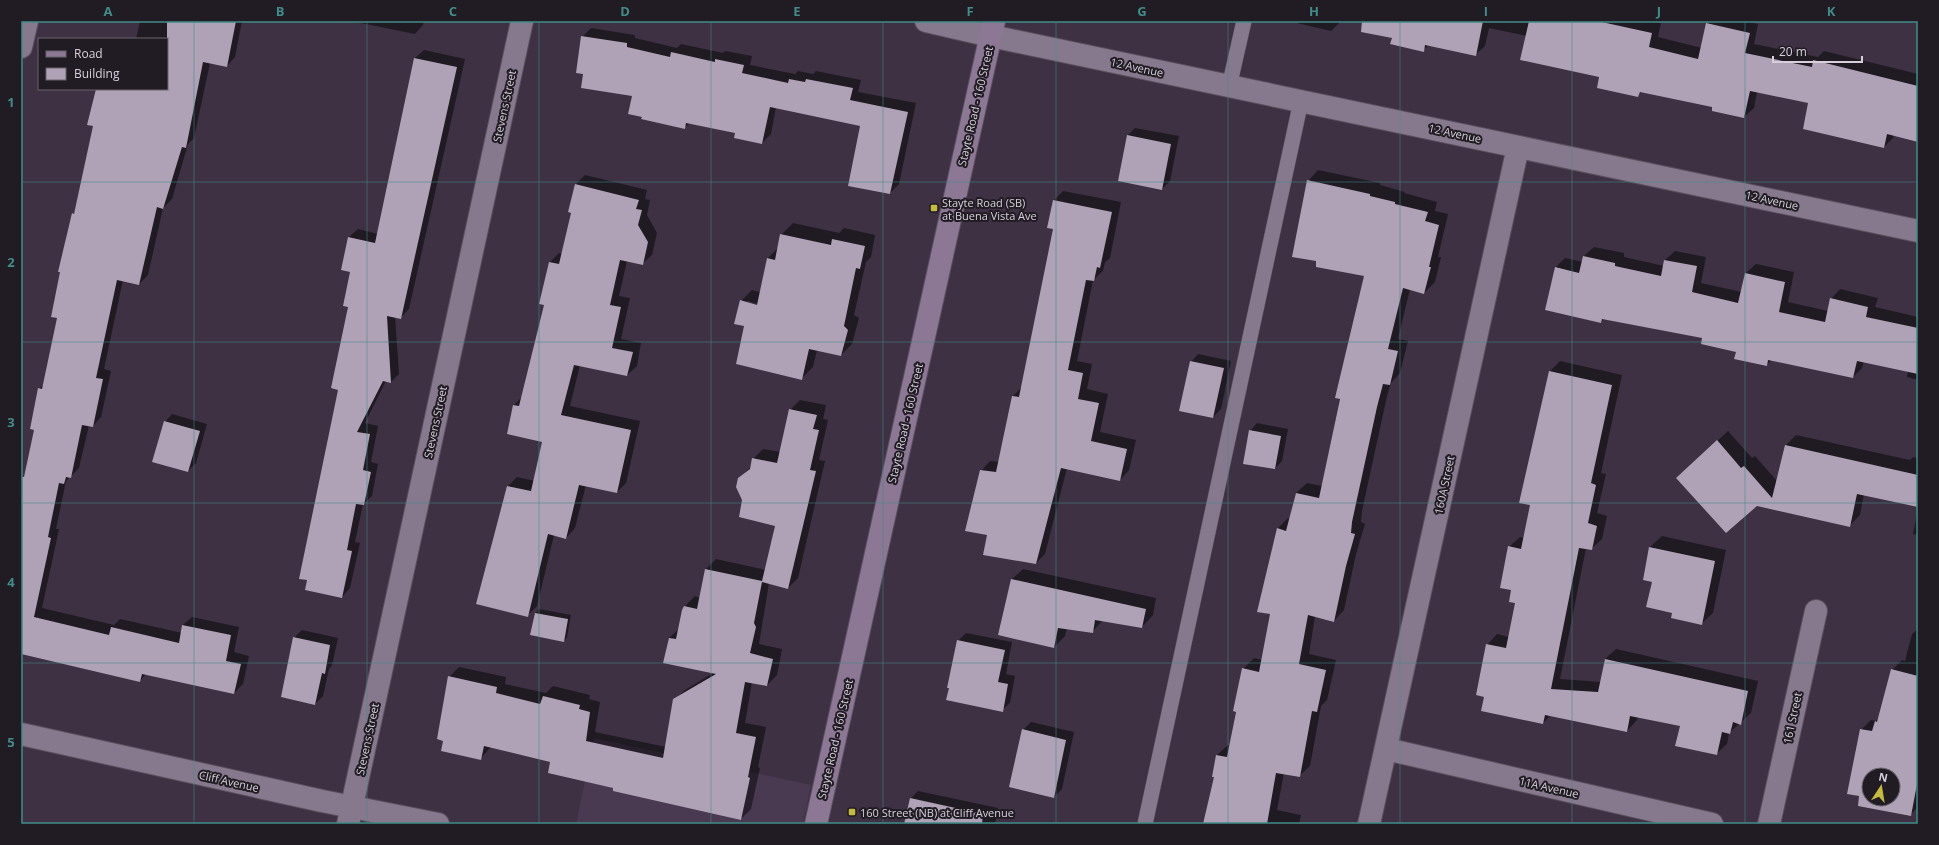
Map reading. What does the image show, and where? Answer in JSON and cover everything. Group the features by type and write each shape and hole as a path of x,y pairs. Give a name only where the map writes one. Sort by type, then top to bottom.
{"main road":[{"name":"Stayte Road - 160 Street","path":"816,824 993,28"}],"street":[{"path":"21,48 27,21"},
{"name":"Stevens Street","path":"350,815 522,21"},
{"name":"12 Avenue","path":"926,21 993,28 1229,87 1918,231"},
{"name":"160A Street","path":"1369,824 1518,147"},
{"name":"161 Street","path":"1769,824 1816,611"},
{"name":"Cliff Avenue","path":"21,734 350,815 438,824"},
{"name":"11A Avenue","path":"1386,749 1712,824"}],"lane":[{"path":"1229,87 1244,21"},
{"path":"1144,824 1300,101"}],"shaded area":[{"path":"594,738 811,785 803,824 576,824"}],"building":[{"path":"167,21 236,21 227,67 203,62 186,148 182,147 163,209 157,207 139,285 117,280 96,378 103,379 93,427 82,425 71,478 66,477 64,484 59,483 48,537 51,538 34,617 109,635 111,627 179,643 182,625 231,635 226,661 241,664 234,694 142,674 140,682 21,654 21,477 24,477 34,430 30,429 38,388 42,389 57,318 51,317 60,272 58,272 72,213 74,214 93,126 87,125 96,90 168,90"},
{"path":"1362,21 1483,21 1476,56 1425,45 1424,52 1390,44 1392,38 1361,32"},
{"path":"1529,21 1597,21 1652,33 1649,47 1698,59 1706,23 1750,33 1745,53 1812,67 1813,60 1918,86 1918,142 1887,134 1884,148 1803,129 1808,103 1750,91 1744,118 1712,111 1712,107 1640,92 1638,97 1597,88 1599,77 1520,60"},
{"path":"581,36 627,43 627,47 670,57 671,52 715,62 715,59 744,65 742,73 788,83 789,79 805,82 806,79 853,88 850,100 908,112 890,194 848,186 860,126 770,107 762,144 734,138 735,133 686,123 685,129 641,119 642,117 628,114 632,96 581,88 583,74 576,73"},
{"path":"414,58 457,67 401,319 387,316 391,383 383,381 357,432 370,434 363,470 371,472 364,505 356,504 347,550 352,551 342,598 305,590 307,580 299,579 338,390 331,388 348,307 343,306 350,272 341,270 348,237 375,243"},
{"path":"1127,135 1171,144 1162,190 1118,181"},
{"path":"1307,180 1370,194 1370,196 1395,202 1395,204 1428,212 1425,221 1439,225 1424,294 1403,288 1388,349 1398,351 1390,385 1383,384 1377,407 1352,522 1351,533 1355,534 1346,566 1334,622 1308,615 1299,664 1326,670 1317,712 1312,711 1300,777 1276,773 1267,824 1203,824 1214,777 1212,777 1216,755 1227,757 1236,712 1233,711 1242,668 1259,672 1270,614 1257,612 1277,528 1286,531 1296,493 1319,498 1340,399 1335,398 1364,276 1316,267 1316,261 1292,257"},
{"path":"575,184 639,200 636,209 642,210 638,225 648,242 643,265 620,260 610,305 621,307 612,348 633,352 627,376 574,365 561,415 631,430 617,493 579,485 566,539 548,534 528,617 476,604 507,486 531,491 542,442 507,434 513,405 519,406 544,305 539,304 549,262 559,264 571,213 568,212"},
{"path":"1053,200 1112,212 1100,268 1097,267 1094,281 1086,280 1068,370 1083,373 1078,399 1099,403 1091,441 1127,449 1120,481 1061,468 1036,564 983,555 987,535 965,531 980,470 996,472 1012,396 1019,397 1053,229 1047,228"},
{"path":"780,234 831,245 832,239 865,246 860,269 856,268 844,326 848,330 841,356 809,349 802,380 736,364 744,326 734,324 740,300 757,305 767,258 775,260"},
{"path":"1583,256 1615,263 1615,266 1661,276 1664,260 1697,266 1692,292 1738,303 1745,273 1785,282 1779,312 1825,322 1830,298 1868,307 1866,317 1918,328 1918,374 1857,361 1853,378 1768,360 1767,366 1734,359 1736,352 1701,344 1702,338 1602,319 1601,323 1545,310 1555,267 1579,273"},
{"path":"1190,361 1224,368 1213,418 1179,411"},
{"path":"1549,371 1612,385 1591,483 1596,485 1588,523 1597,526 1592,550 1579,548 1551,689 1598,692 1605,659 1748,691 1741,725 1733,722 1730,734 1722,732 1717,755 1675,746 1680,726 1630,716 1627,732 1545,715 1543,724 1481,711 1484,697 1476,695 1486,644 1506,648 1515,603 1509,602 1511,590 1500,588 1508,546 1521,549 1530,505 1519,503"},
{"path":"789,409 817,415 813,429 819,430 810,470 816,471 788,589 762,582 754,623 756,627 750,653 773,659 767,686 745,682 736,733 756,737 748,777 750,778 741,820 613,791 613,788 548,773 550,762 484,746 481,760 441,751 443,741 437,739 448,676 497,687 496,693 540,704 543,696 580,705 579,709 590,712 586,741 663,758 673,699 716,674 663,663 669,638 676,639 684,606 697,609 705,569 762,581 775,526 739,517 742,500 736,487 738,478 750,469 752,458 777,463"},
{"path":"164,421 200,431 188,472 152,462"},
{"path":"1249,430 1281,436 1275,469 1243,464"},
{"path":"1717,440 1741,468 1744,466 1772,498 1785,445 1918,475 1918,507 1857,494 1850,527 1757,506 1726,533 1676,478"},
{"path":"1649,547 1715,561 1702,625 1671,618 1672,613 1646,607 1652,582 1643,580"},
{"path":"1011,579 1146,609 1142,628 1095,620 1093,633 1058,628 1054,648 998,635"},
{"path":"535,613 568,619 564,642 530,635"},
{"path":"293,637 330,645 325,674 322,673 315,705 281,697"},
{"path":"957,640 1005,650 998,682 1008,684 1003,712 946,700"},
{"path":"1891,669 1918,676 1918,779 1911,816 1863,807 1901,807 1901,767 1861,767 1861,807 1858,806 1859,796 1847,794 1860,729 1872,731 1875,721 1877,722"},
{"path":"1022,729 1066,740 1054,798 1009,787"},
{"path":"910,798 983,814 982,824 904,824"}],"place":[{"name":"Stayte Road (SB) at Buena Vista Ave","path":"934,208"},
{"name":"160 Street (NB) at Cliff Avenue","path":"852,812"}]}
